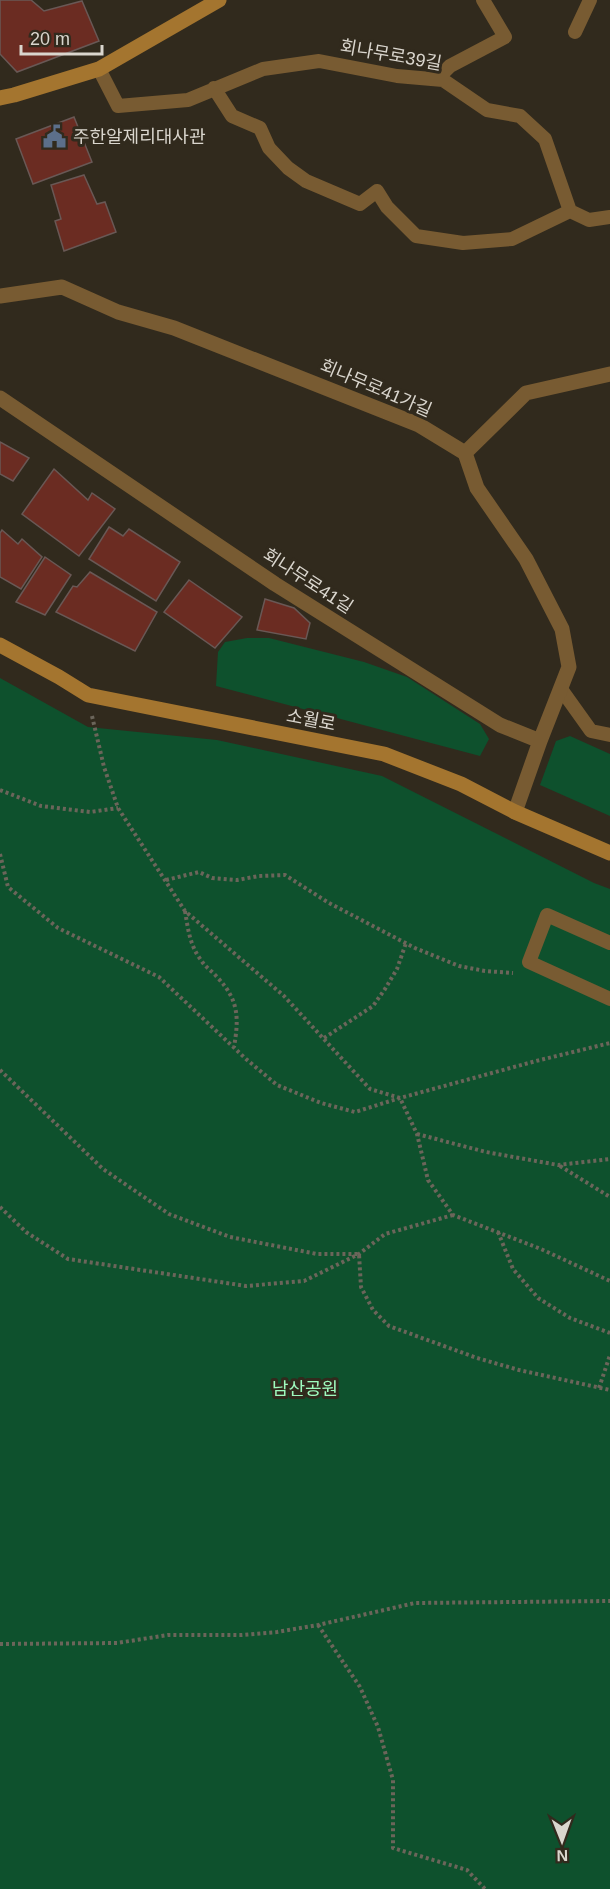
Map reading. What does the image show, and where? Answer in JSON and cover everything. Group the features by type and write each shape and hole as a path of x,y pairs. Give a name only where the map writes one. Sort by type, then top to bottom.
{"main road":[{"path":"0,98 99,69 219,0"},
{"name":"소월로","path":"0,645 60,677 88,695 384,754 461,784 515,812 610,853"}],"street":[{"name":"회나무로41가길","path":"0,296 62,287 118,312 174,328 418,424 465,453"},
{"path":"515,812 569,668 562,629 526,558 477,488 465,453 526,393 610,374"},
{"name":"회나무로41길","path":"0,398 275,584 500,725 540,741"}],"lane":[{"path":"437,79 450,66 505,37 483,0"},
{"path":"575,32 590,0"},
{"name":"회나무로39길","path":"99,69 118,106 188,100 263,69 320,61 397,76 443,80 487,110 520,116 545,139 570,211"},
{"path":"214,88 232,116 260,128 269,148 288,168 306,182 360,204 377,190 387,207 416,236 463,243 512,239 570,211 589,220 610,217"},
{"path":"561,689 591,730 610,735"},
{"path":"610,943 547,915 528,962 610,999"}],"path":[{"path":"88,695 104,767 118,808 185,911 284,996 370,1089 400,1098 417,1134 428,1180 453,1215 541,1249 610,1281"},
{"path":"0,790 41,806 90,812 118,808"},
{"path":"0,854 8,887 58,928 159,977 277,1085 321,1103 355,1112 536,1061 610,1043"},
{"path":"165,880 199,872 212,878 237,880 285,875 329,903 406,943 459,966 513,973 528,962"},
{"path":"185,911 190,940 201,960 220,979 235,1005 238,1023 234,1047"},
{"path":"324,1038 373,1006 396,969 406,943"},
{"path":"0,1070 103,1169 169,1214 230,1237 317,1254 358,1254"},
{"path":"417,1134 486,1152 558,1165 610,1159"},
{"path":"558,1165 610,1197"},
{"path":"0,1207 26,1232 68,1259 246,1287 304,1281 358,1254 385,1234 453,1215"},
{"path":"498,1232 513,1269 538,1298 570,1318 610,1333"},
{"path":"358,1254 360,1287 373,1310 389,1326 477,1358 519,1370 610,1390"},
{"path":"599,1388 610,1355"},
{"path":"0,1644 117,1643 168,1635 241,1635 277,1632 415,1603 610,1601"},
{"path":"318,1625 360,1687 378,1727 393,1780 393,1848 467,1870 485,1889"}],"green space":[{"path":"247,638 269,638 364,662 407,677 480,724 489,739 480,756 216,686 218,652 225,642"},
{"name":"남산공원","path":"0,678 88,727 217,740 382,776 610,889 610,1889 0,1889"},
{"path":"570,736 610,754 610,816 540,785 556,741"}],"building":[{"path":"0,0 31,0 44,11 82,1 99,41 17,72 0,54"},
{"path":"74,117 92,162 33,184 16,139"},
{"path":"84,175 97,204 105,202 116,232 64,251 55,221 61,219 51,185"},
{"path":"0,442 29,458 13,481 0,474"},
{"path":"54,469 88,500 92,493 115,509 79,556 22,514"},
{"path":"109,527 123,536 129,529 180,562 156,601 89,559"},
{"path":"2,530 18,544 22,539 42,557 21,589 0,577 0,533"},
{"path":"45,557 71,575 45,615 16,602"},
{"path":"90,572 157,612 135,651 56,612 73,586 77,587"},
{"path":"189,580 242,617 215,648 164,612"},
{"path":"265,599 294,608 310,623 306,639 257,630"}],"place":[{"name":"주한알제리대사관","path":"55,137"}]}
